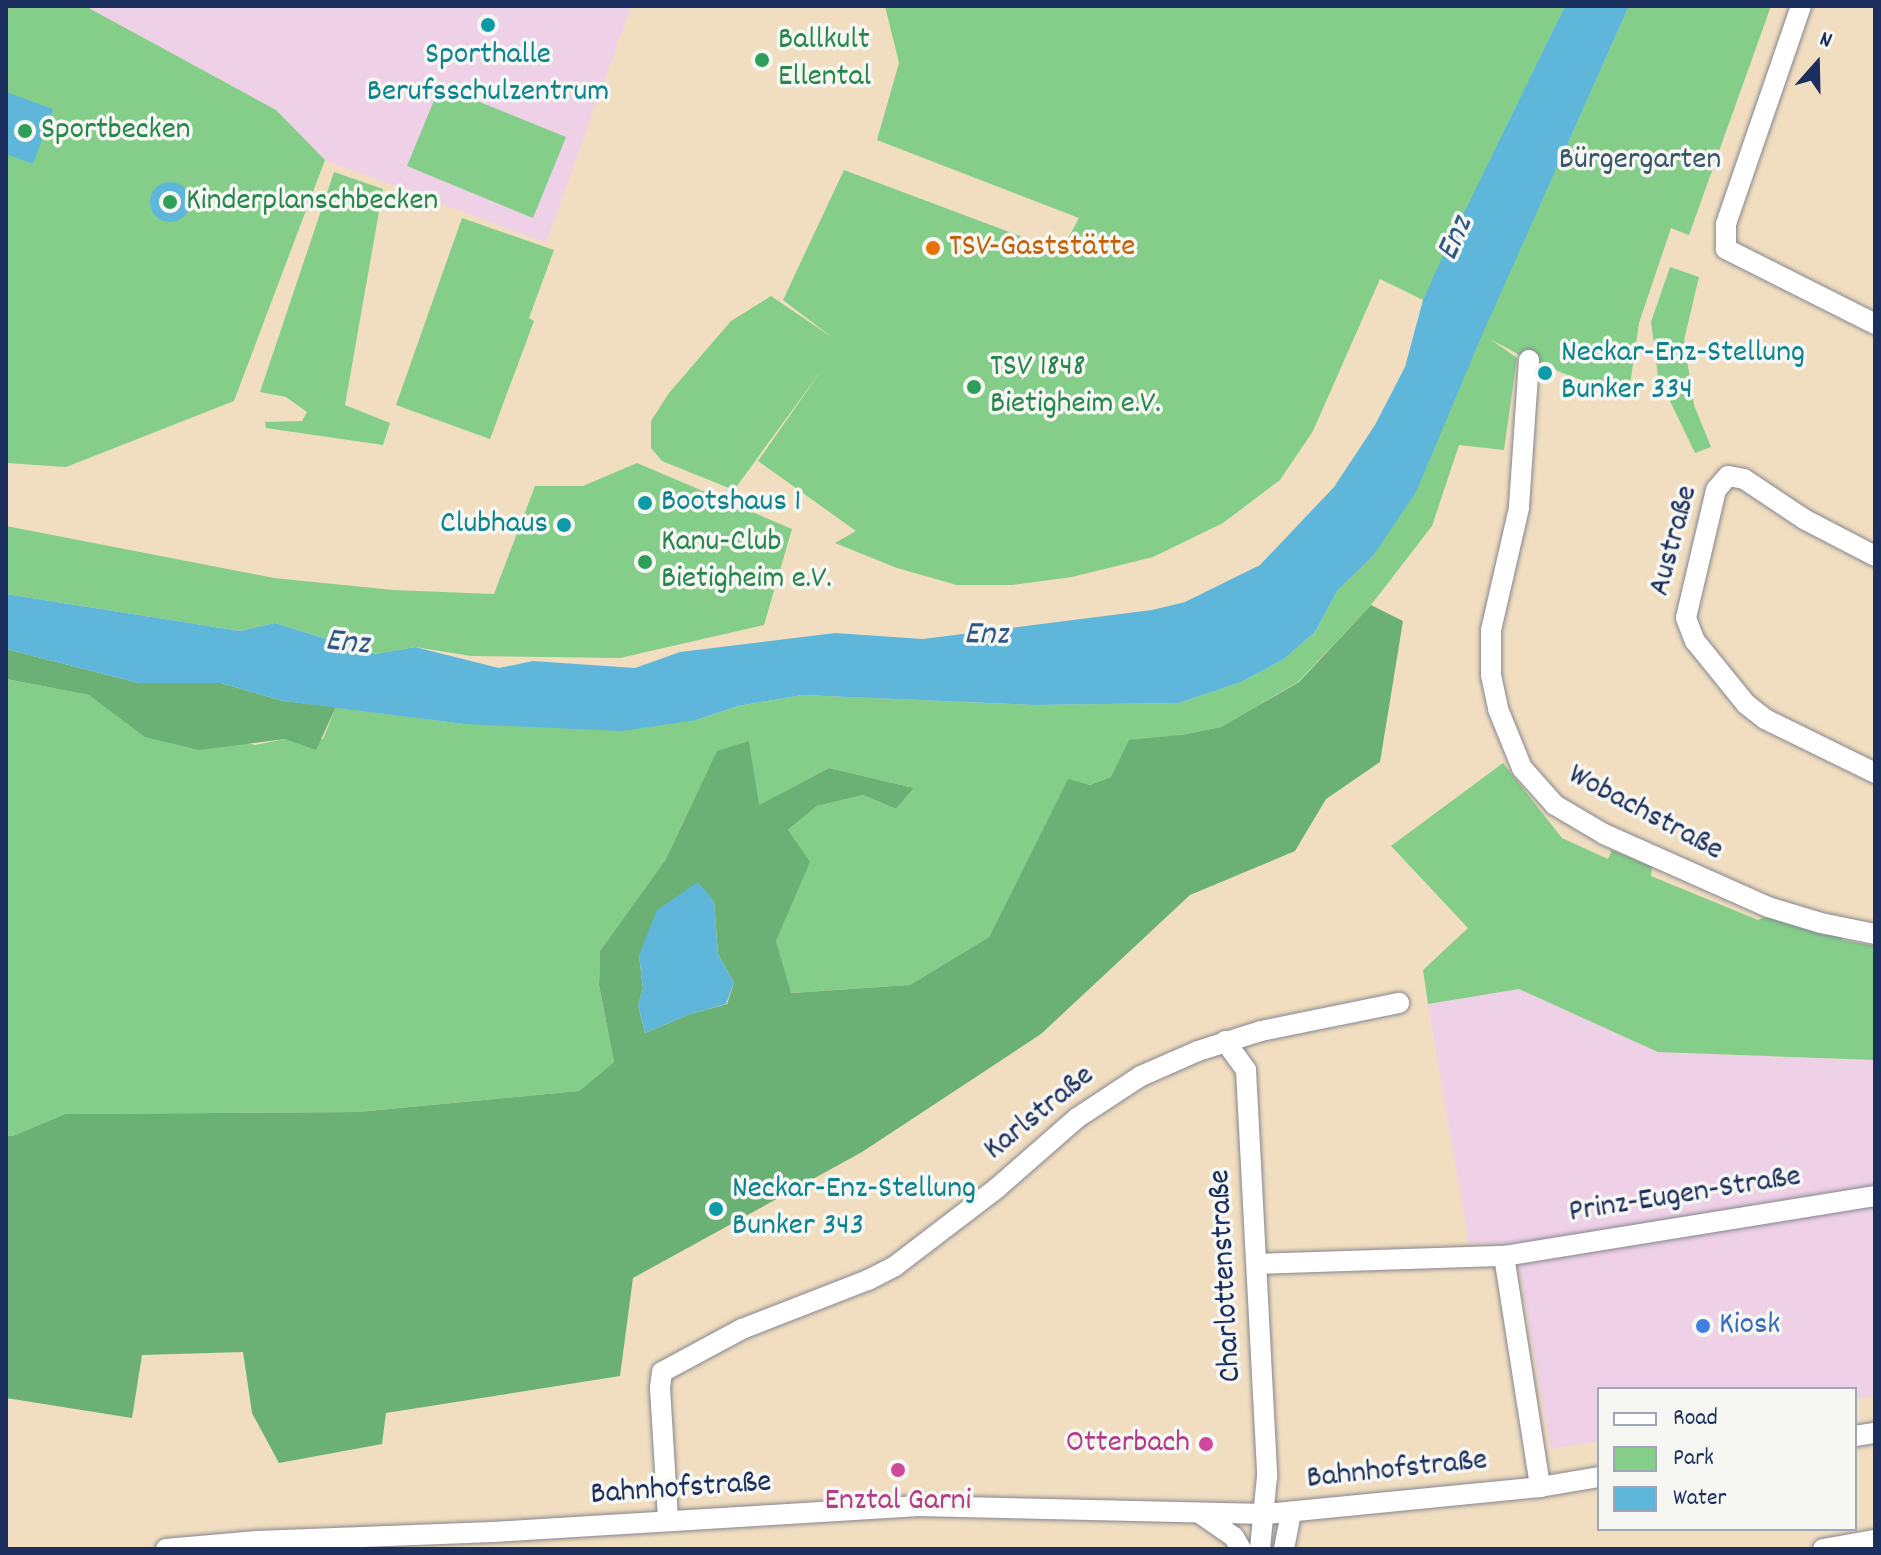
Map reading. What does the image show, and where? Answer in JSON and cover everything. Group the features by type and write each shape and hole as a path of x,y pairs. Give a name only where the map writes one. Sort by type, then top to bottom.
{"street":[{"path":"1801,6 1726,224 1726,249 1875,324"},
{"name":"Wobachstraße","path":"1529,360 1519,508 1491,630 1491,675 1498,709 1522,768 1555,805 1604,834 1768,907 1821,923 1875,934"},
{"name":"Austraße","path":"1875,556 1816,526 1735,476 1722,480 1716,490 1686,618 1688,630 1746,704 1765,719 1875,773"},
{"name":"Karlstraße","path":"668,1519 660,1388 662,1372 742,1329 868,1280 895,1266 920,1250 1104,1098 1162,1067 1225,1041 1399,1003"},
{"name":"Charlottenstraße","path":"1225,1041 1246,1070 1266,1514 1260,1549"},
{"name":"Prinz-Eugen-Straße","path":"1257,1264 1504,1256 1875,1196"},
{"path":"1504,1256 1540,1487"},
{"name":"Bahnhofstraße","path":"166,1549 257,1541 493,1540 668,1519 915,1506 1089,1507 1201,1514 1266,1514 1540,1487 1597,1477"},
{"path":"1284,1549 1291,1512"},
{"path":"1201,1514 1234,1537 1241,1549"},
{"path":"1823,1549 1875,1540"}],"shaded area":[{"path":"85,6 631,6 546,243 325,160 276,110"},
{"path":"1519,989 1658,1052 1875,1060 1875,1396 1857,1399 1857,1387 1597,1387 1597,1441 1551,1449 1515,1245 1469,1243 1428,1004"}],"green space":[{"path":"6,6 85,6 276,110 325,160 234,401 66,467 6,463"},
{"path":"885,6 1565,6 1423,300 1380,279 1313,431 1280,480 1223,523 1153,557 1072,577 1012,585 957,585 897,568 835,543 856,531 758,461 823,368 734,490 662,461 651,448 651,421 669,393 731,321 771,296 833,338 783,300 844,170 1044,245 1064,246 1079,218 877,140 899,63"},
{"name":"Bürgergarten","path":"1629,6 1771,6 1689,235 1671,228 1639,323 1628,398 1529,360 1490,339 1517,358 1504,450 1459,445 1432,526 1371,605 1298,682 1221,727 1181,735 1111,777 1090,785 1068,780 989,937 910,985 790,993 776,941 809,862 787,831 817,806 863,795 896,809 914,788 829,768 758,806 749,741 717,752 666,859 600,951 599,985 614,1062 579,1091 358,1112 65,1114 13,1136 6,1136 6,679 89,695 105,705 255,745 285,739 323,739 336,707 464,724 696,720 738,706 802,695 1035,705 1179,703 1241,682 1284,659 1315,632 1337,591 1373,556 1481,335"},
{"path":"440,86 566,137 533,218 407,166"},
{"path":"334,172 383,189 345,405 390,423 383,445 266,428 265,422 302,421 307,412 286,397 260,392"},
{"path":"462,218 554,250 529,318 534,321 490,439 396,405"},
{"path":"1670,267 1699,277 1684,340 1694,405 1711,447 1695,453 1658,376 1651,322"},
{"name":"Kanu-Club Bietigheim e.V.","path":"637,463 792,529 764,625 620,658 471,656 415,647 377,654 275,623 240,631 6,594 6,526 274,578 393,590 494,594 535,486 583,486"},
{"path":"1371,605 1403,621 1380,762 1326,799 1295,851 1190,895 1041,1034 862,1152 633,1278 620,1376 386,1413 382,1444 279,1463 252,1413 243,1352 142,1355 132,1418 6,1398 6,1136 13,1136 65,1114 358,1112 579,1091 614,1062 599,985 600,951 666,859 717,751 749,741 759,805 829,768 914,788 896,809 863,795 817,806 788,830 810,862 776,941 791,993 910,985 989,937 1068,779 1090,785 1111,777 1129,740 1221,727 1299,682","holes":["714,901 718,954 734,983 727,1004 690,1014 645,1033 638,1005 643,989 639,955"]},
{"path":"6,649 139,683 221,683 283,701 336,707 316,750 285,739 199,750 145,737 89,695 6,679"},
{"path":"1503,763 1562,838 1608,859 1612,850 1652,867 1651,876 1758,920 1767,916 1825,935 1842,934 1842,940 1875,946 1875,1060 1658,1052 1519,989 1428,1004 1423,970 1468,928 1391,846"}],"water":[{"name":"Enz","path":"1565,6 1629,6 1482,335 1416,492 1373,556 1337,591 1315,632 1284,659 1241,682 1179,703 1035,705 802,695 738,706 696,720 622,731 464,724 283,701 221,683 139,683 6,649 6,594 240,631 275,623 376,654 415,647 499,668 533,661 635,668 680,652 835,633 923,639 1152,610 1185,602 1260,565 1334,487 1375,425 1405,367 1423,300"},
{"name":"Sportbecken","path":"6,92 53,109 33,164 6,154"},
{"name":"Kinderplanschbecken","path":"170,182 184,188 190,202 184,216 170,222 156,216 150,202 156,188"},
{"path":"698,882 714,901 718,954 734,983 726,1004 690,1014 645,1033 638,1005 643,989 639,955 657,910"}],"place":[{"name":"Sporthalle Berufsschulzentrum","path":"488,25"},
{"name":"Ballkult Ellental","path":"762,60"},
{"name":"Sportbecken","path":"25,131"},
{"name":"Kinderplanschbecken","path":"170,202"},
{"name":"TSV-Gaststätte","path":"933,248"},
{"name":"Neckar-Enz-Stellung Bunker 334","path":"1545,373"},
{"name":"TSV 1848 Bietigheim e.V.","path":"974,387"},
{"name":"Bootshaus 1","path":"645,503"},
{"name":"Clubhaus","path":"564,525"},
{"name":"Kanu-Club Bietigheim e.V.","path":"645,562"},
{"name":"Neckar-Enz-Stellung Bunker 343","path":"716,1209"},
{"name":"Kiosk","path":"1703,1326"},
{"name":"Otterbach","path":"1206,1444"},
{"name":"Enztal Garni","path":"898,1470"}]}
